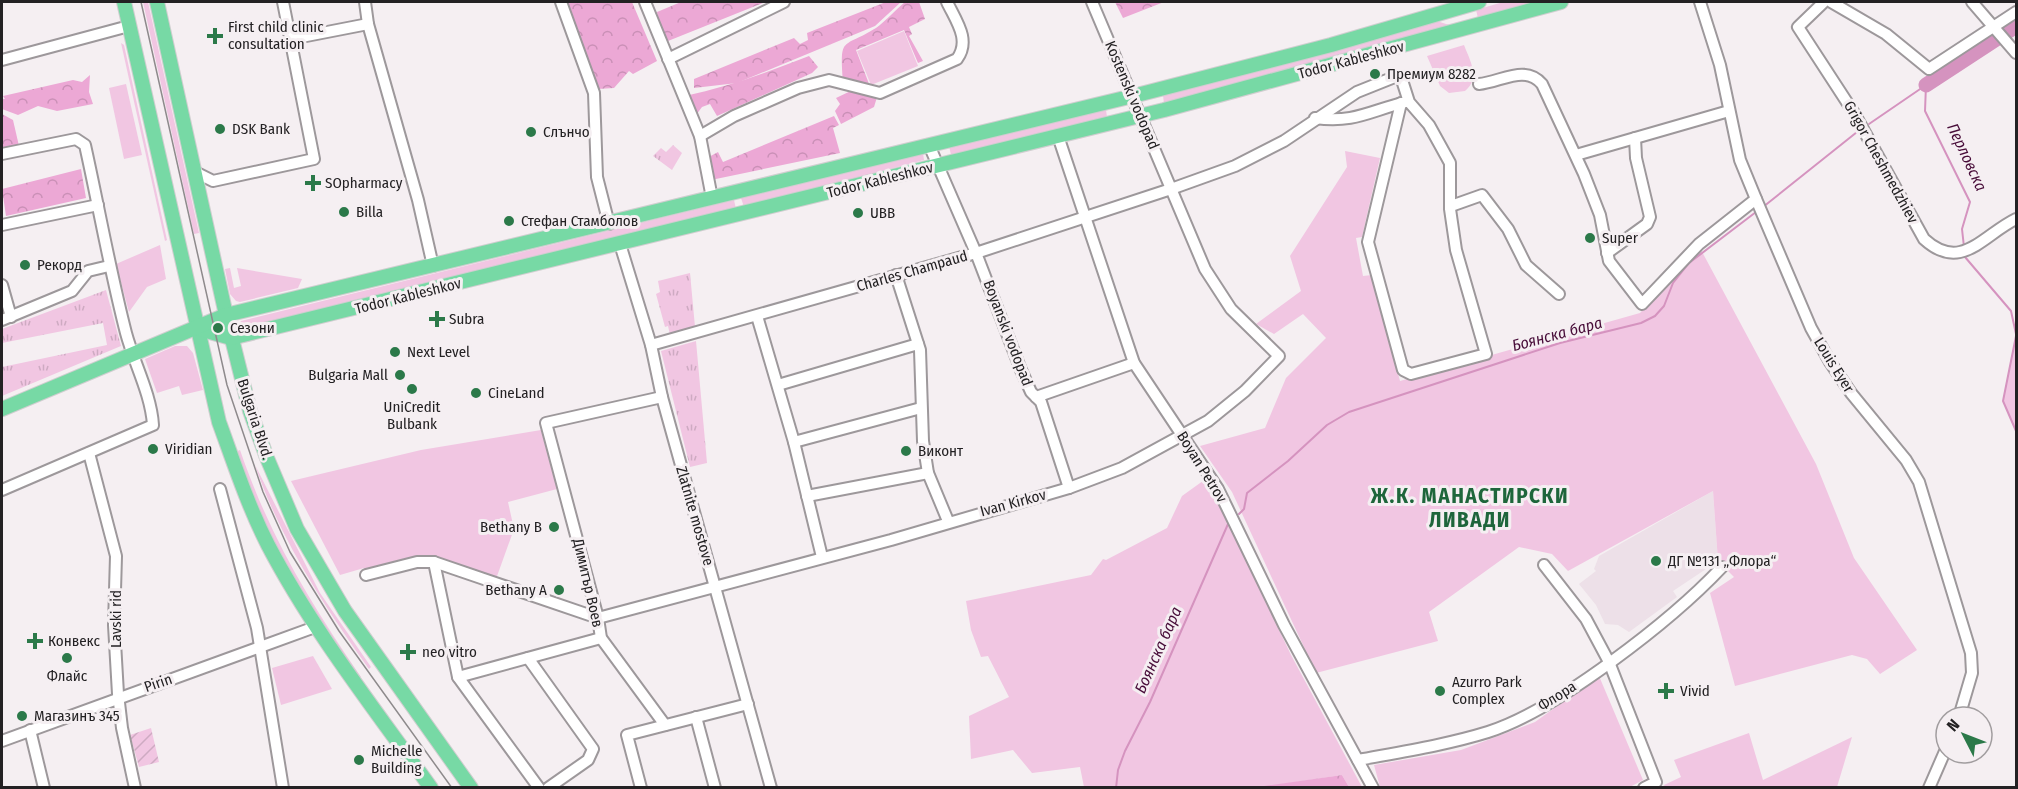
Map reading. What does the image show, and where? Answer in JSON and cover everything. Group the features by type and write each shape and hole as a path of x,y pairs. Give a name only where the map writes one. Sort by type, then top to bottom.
{"main road":[{"path":"124,2 219,422 244,488 266,542 315,627 431,788"},
{"name":"Bulgaria Blvd.","path":"157,2 231,338 250,411 297,529 345,611 471,788"},
{"name":"Todor Kableshkov","path":"2,409 226,315 1133,96 1321,47 1449,6 1479,2"},
{"name":"Todor Kableshkov","path":"196,328 231,338 1140,116 1561,2"}],"street":[{"path":"195,172 213,181 314,159 283,2"},
{"path":"365,2 368,24 433,266"},
{"path":"561,2 594,93 597,177 609,224"},
{"path":"645,2 700,136 711,198"},
{"path":"668,59 784,2"},
{"path":"700,136 734,116 798,88 829,80 880,93 957,59 964,49 964,39 947,2"},
{"name":"Kostenski vodopad","path":"1092,2 1199,258 1216,288 1241,320 1279,356"},
{"name":"Louis Eyer","path":"1700,2 1720,65 1740,160 1811,328 1851,393 1902,454 1919,482 1971,653 1972,673 1963,705"},
{"name":"Grigor Cheshmedzhiev","path":"1824,2 1798,27 1854,113 1924,239 1933,248 1959,254 1970,250 2002,226 2016,219"},
{"path":"1831,2 1886,34 1929,69 2016,12"},
{"path":"1972,2 2016,53"},
{"path":"291,39 368,24"},
{"path":"2,60 129,26"},
{"path":"1479,84 1524,74 1537,79 1576,154 1600,215 1609,261 1642,304 1699,244 1759,206"},
{"name":"Charles Champaud","path":"651,345 976,253 1086,218 1235,166 1284,141 1315,118 1357,92 1397,76 1401,77 1405,102"},
{"path":"1315,118 1340,121 1355,119 1405,102"},
{"path":"1405,102 1430,125 1446,152 1452,174 1450,206 1456,250 1486,354 1406,374 1368,242 1405,102"},
{"path":"1576,154 1729,111"},
{"name":"Boyan Petrov","path":"1058,136 1134,363 1218,489 1289,634 1373,788"},
{"path":"1607,252 1647,224 1650,217 1636,158 1635,138"},
{"path":"2,154 76,139 85,145 109,266 132,355 152,411 153,425 2,490"},
{"name":"Boyanski vodopad","path":"929,146 976,253 1021,370 1031,392 1041,402 1069,488"},
{"path":"202,205 213,181"},
{"path":"1450,206 1482,195 1508,229 1515,249 1526,266 1559,294"},
{"path":"2,225 98,205"},
{"name":"Zlatnite mostove","path":"620,244 651,345 662,397 771,788"},
{"path":"2,285 6,319 72,291 88,270 109,266"},
{"path":"896,275 918,344 921,408 928,473 948,521"},
{"path":"757,316 794,442 822,557"},
{"path":"778,385 918,344"},
{"name":"Ivan Kirkov","path":"598,618 891,540 948,521 1069,488 1122,468 1183,436 1245,392 1279,356"},
{"path":"1036,397 1134,363"},
{"name":"Димитър Воев","path":"662,397 546,423 598,618 601,638 665,725"},
{"path":"794,442 921,408"},
{"name":"Lavski rid","path":"89,453 116,556 114,625 119,697 122,728 135,788"},
{"path":"807,496 928,473"},
{"path":"220,489 233,543 245,576 260,648 283,788"},
{"path":"366,575 417,562 434,562 598,618"},
{"path":"434,562 458,677 539,788"},
{"path":"1544,565 1586,619 1609,662 1656,782 1644,788"},
{"name":"Флора","path":"1358,760 1489,732 1524,716 1609,662 1700,591 1722,567"},
{"name":"Pirin","path":"2,741 315,627"},
{"path":"458,677 601,638"},
{"path":"528,658 593,749 588,760 548,788"},
{"path":"641,788 627,735 748,704"},
{"path":"696,717 715,788"},
{"path":"30,730 44,788"},
{"path":"1929,788 1939,765"}],"shaded area":[{"name":"ДГ №131 „Флора“","path":"1713,491 1718,561 1673,591 1677,597 1629,632 1618,625 1605,624 1596,605 1579,584 1596,571 1594,569 1599,556"}],"green space":[{"path":"143,2 148,2 199,233 194,234"},
{"path":"566,2 632,2 657,61 633,74 629,71 614,88 598,89"},
{"path":"681,2 765,2 668,41 659,29 657,12"},
{"path":"886,2 901,2 875,26 737,83 694,88 694,79 794,38 800,44 808,40 807,33"},
{"path":"905,2 919,2 925,19 909,27 912,34 909,36 923,61 918,63 904,30 856,50 871,89 843,81 842,56 846,45 876,28"},
{"path":"1115,2 1164,2 1123,18"},
{"path":"1503,2 1534,2 1478,18 1476,10"},
{"path":"1437,21 1452,26 1164,104 1163,95"},
{"path":"904,31 918,66 871,85 857,51"},
{"path":"121,43 124,45 167,240 165,241"},
{"path":"1464,45 1473,69 1472,81 1465,91 1449,93 1440,86 1427,56"},
{"path":"809,56 818,67 812,73 717,116 710,104 702,107 696,115 685,96 732,84"},
{"path":"90,75 89,92 93,104 57,111 38,106 18,115 2,109 2,99 5,99 3,96 73,80 82,82"},
{"path":"126,84 142,155 124,159 109,88"},
{"path":"859,87 878,94 874,107 841,124 835,111 840,104 836,98"},
{"path":"1106,110 1107,117 951,155 949,146"},
{"path":"2,114 13,120 19,146 2,149"},
{"path":"834,116 839,125 833,128 840,153 711,180 707,158 718,152 723,162"},
{"path":"673,145 682,153 672,170 653,156 661,148 666,152"},
{"path":"1345,151 1380,158 1362,237 1356,238 1363,276 1372,275 1400,381 1640,313 1700,248 1816,464 1854,558 1917,650 1880,674 1867,659 1852,655 1735,686 1710,593 1734,577 1718,561 1713,491 1568,571 1552,554 1519,547 1429,612 1438,641 1316,673 1232,492 1200,446 1265,428 1286,378 1326,338 1303,314 1274,334 1256,324 1301,291 1290,256 1347,167"},
{"path":"923,153 924,160 744,207 741,198"},
{"path":"81,169 86,198 6,216 2,189"},
{"path":"734,200 736,209 241,329 238,326 241,321"},
{"path":"160,245 166,279 147,287 129,312 116,264"},
{"path":"230,268 234,288 241,286 237,268 302,279 298,288 240,302 230,294 225,269"},
{"path":"690,273 695,327 670,335 668,326 665,327 656,294 660,292 658,281"},
{"path":"106,290 121,346 2,396 2,367 107,345 103,323 2,343 2,329"},
{"path":"2016,336 2016,431 2003,401"},
{"path":"696,341 707,463 690,467 661,351"},
{"path":"175,346 187,346 193,353 203,390 182,395 179,386 157,393 145,359"},
{"path":"541,430 557,489 508,502 514,529 496,579 441,559 367,572 364,568 340,575 291,481 421,450"},
{"path":"240,450 264,511 292,568 324,622 361,677 359,678 296,585 259,514 235,452"},
{"path":"255,465 320,593 371,667 369,669 304,571 277,519"},
{"path":"1207,478 1291,655 1362,787 1349,787 1342,775 1264,787 1084,787 1080,767 1032,773 1013,750 971,759 969,716 1009,697 988,656 981,657 971,630 966,601 1091,575 1103,559 1106,560 1167,528 1182,496"},
{"path":"313,656 332,689 281,705 272,668"},
{"path":"1599,676 1643,780 1628,788 1380,787 1374,765 1461,750 1535,722"},
{"path":"151,728 159,762 139,767 130,735"},
{"path":"1749,733 1763,780 1852,737 1837,787 1665,787 1664,785 1681,777 1674,760"},
{"path":"1342,775 1349,787 1264,786"}],"waterway":[{"name":"Перловска","path":"1926,85 2016,26"},
{"name":"Перловска","path":"1926,85 1925,111 1970,202 1962,229 1964,247"},
{"name":"Боянска бара","path":"1869,124 1926,85"},
{"name":"Боянска бара","path":"1763,207 1857,132"},
{"name":"Боянска бара","path":"1239,514 1244,509 1247,493 1288,461 1327,425 1349,412 1560,343 1641,323 1655,316 1664,306 1673,283 1689,263 1756,212"},
{"name":"Перловска","path":"1965,253 1965,257 2011,311 2016,334"},
{"name":"Перловска","path":"2016,336 2003,401 2016,431"},
{"name":"Боянска бара","path":"1116,788 1118,770 1125,751 1150,702 1228,524"}],"tram line":[{"path":"141,2 227,385 263,492 290,552 339,631 452,788"}],"place":[{"name":"First child clinic consultation","path":"215,36"},
{"name":"Премиум 8282","path":"1375,74"},
{"name":"DSK Bank","path":"220,129"},
{"name":"Слънчо","path":"531,132"},
{"name":"SOpharmacy","path":"313,183"},
{"name":"Billa","path":"344,212"},
{"name":"UBB","path":"858,213"},
{"name":"Стефан Стамболов","path":"509,221"},
{"name":"Super","path":"1590,238"},
{"name":"Рекорд","path":"25,265"},
{"name":"Subra","path":"437,319"},
{"name":"Сезони","path":"218,328"},
{"name":"Next Level","path":"395,352"},
{"name":"Bulgaria Mall","path":"400,375"},
{"name":"UniCredit Bulbank","path":"412,389"},
{"name":"CineLand","path":"476,393"},
{"name":"Viridian","path":"153,449"},
{"name":"Виконт","path":"906,451"},
{"name":"Bethany B","path":"554,527"},
{"name":"ДГ №131 „Флора“","path":"1656,561"},
{"name":"Bethany A","path":"559,590"},
{"name":"Конвекс","path":"35,641"},
{"name":"neo vitro","path":"408,652"},
{"name":"Флайс","path":"67,658"},
{"name":"Azurro Park Complex","path":"1440,691"},
{"name":"Vivid","path":"1666,691"},
{"name":"Магазинъ 345","path":"22,716"},
{"name":"Michelle Building","path":"359,760"}],"district":[{"name":"Ж.К. МАНАСТИРСКИ ЛИВАДИ","path":"1470,508"}]}
